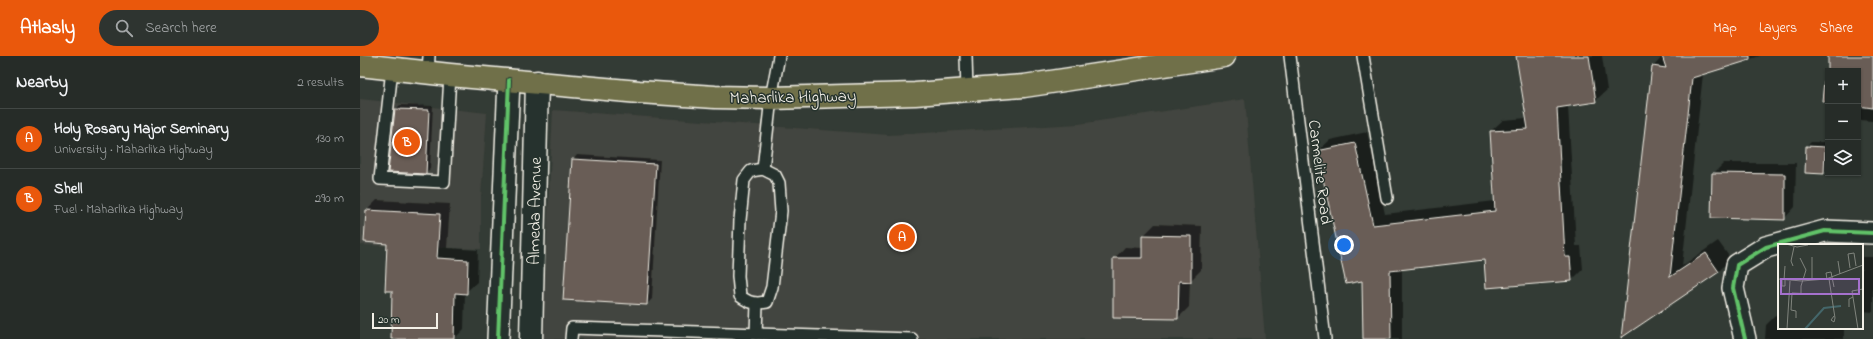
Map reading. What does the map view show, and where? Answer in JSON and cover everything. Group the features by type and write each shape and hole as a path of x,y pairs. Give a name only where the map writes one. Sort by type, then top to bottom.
{"main road":[{"name":"Maharlika Highway","path":"360,65 392,69 428,64 450,75 669,94 771,98 967,91 1031,84 1224,56"},
{"name":"Almeda Avenue","path":"531,339 537,82"}],"street":[{"path":"498,339 509,80"},
{"path":"1745,339 1733,288 1737,265 1766,247 1824,231 1873,233"}],"lane":[{"path":"763,169 771,98 779,56"},
{"path":"966,56 967,91"},
{"name":"Carmelite Road","path":"1290,56 1325,339"},
{"path":"1363,56 1387,198"},
{"path":"392,69 380,179 444,182 450,75"},
{"path":"763,169 775,175 779,183 781,211 772,287 767,302 757,304 748,302 740,296 738,276 740,220 744,180 751,171 763,169"},
{"path":"756,334 757,304"},
{"path":"571,339 572,328 912,339"}],"shaded area":[{"path":"360,99 487,113 481,196 481,249 360,245"},
{"path":"1245,99 1265,339 542,339 553,110 889,135 1079,124"}],"building":[{"path":"1516,56 1589,56 1596,102 1557,108 1565,257 1570,257 1572,281 1486,288 1484,260 1390,271 1391,339 1363,339 1362,281 1346,284 1317,151 1355,143 1373,225 1495,211 1490,131 1528,129"},
{"path":"1662,56 1750,56 1750,60 1692,78 1670,277 1706,253 1719,272 1621,338 1652,66 1666,68"},
{"path":"1828,56 1873,56 1873,108 1861,106 1861,68 1828,68"},
{"path":"1824,81 1825,102 1822,101"},
{"path":"395,109 429,110 426,174 388,172"},
{"path":"1806,146 1825,147 1824,174 1805,173"},
{"path":"572,159 656,164 647,305 563,300"},
{"path":"1712,173 1785,174 1785,220 1711,218"},
{"path":"366,210 440,214 437,258 468,260 467,294 455,293 454,339 391,339 392,291 385,291 387,244 364,242"},
{"path":"1142,235 1191,236 1191,282 1179,281 1178,319 1113,318 1113,258 1142,258"}],"cycle path":[{"path":"498,339 509,80"},
{"path":"1745,339 1733,288 1737,265 1766,247 1825,231 1873,233"}],"place":[{"name":"Shell","path":"407,142"},
{"name":"Holy Rosary Major Seminary","path":"902,237"}]}
